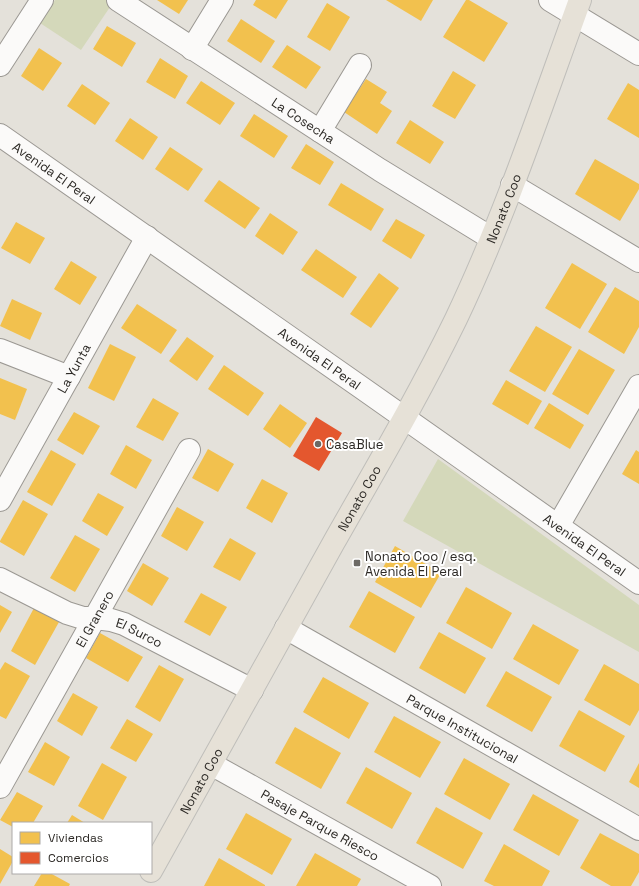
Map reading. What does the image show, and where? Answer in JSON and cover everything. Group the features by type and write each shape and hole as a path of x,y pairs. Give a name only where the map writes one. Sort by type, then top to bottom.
{"main road":[{"name":"Nonato Coo","path":"152,868 404,417 456,318 491,238 512,185 577,8"},
{"name":"Nonato Coo","path":"142,886 149,874"}],"street":[{"path":"0,66 42,0"},
{"name":"La Cosecha","path":"118,0 380,170 491,238"},
{"path":"192,49 222,0"},
{"path":"550,0 577,8 639,54"},
{"path":"320,131 360,65"},
{"name":"Avenida El Peral","path":"0,135 639,583"},
{"path":"512,185 639,261"},
{"name":"La Yunta","path":"0,500 147,237"},
{"path":"0,350 69,377"},
{"path":"558,526 639,386"},
{"name":"El Granero","path":"0,787 189,450"},
{"name":"El Surco","path":"0,579 67,613 83,618 111,620 124,624 252,690"},
{"name":"Parque Institucional","path":"286,628 639,829"},
{"name":"Pasaje Parque Riesco","path":"211,764 430,886"}],"green space":[{"path":"55,0 106,0 112,4 81,50 40,23"},
{"path":"438,459 639,605 639,652 403,521"}],"building: Viviendas":[{"path":"157,0 188,0 179,14"},
{"path":"256,0 288,0 276,19 253,5"},
{"path":"386,0 433,0 421,21"},
{"path":"466,0 469,0 508,23 484,62 443,37"},
{"path":"327,3 350,17 330,51 307,37"},
{"path":"241,19 275,41 261,63 227,41"},
{"path":"107,26 136,43 122,67 93,49"},
{"path":"287,45 321,67 306,89 272,67"},
{"path":"39,48 62,63 43,91 21,76"},
{"path":"160,58 188,76 175,99 146,82"},
{"path":"453,71 476,85 455,119 432,106"},
{"path":"366,79 387,92 380,103 392,111 377,134 344,112"},
{"path":"201,81 235,103 220,125 186,103"},
{"path":"628,83 639,90 639,138 607,119"},
{"path":"82,84 110,103 95,125 67,106"},
{"path":"254,114 288,136 274,158 240,136"},
{"path":"130,118 158,137 143,160 115,141"},
{"path":"410,120 444,142 430,164 396,143"},
{"path":"306,144 334,162 320,185 291,168"},
{"path":"170,147 203,169 188,191 155,169"},
{"path":"595,159 639,184 639,189 620,221 575,194"},
{"path":"219,180 260,208 245,229 204,201"},
{"path":"341,183 384,209 371,231 328,205"},
{"path":"270,213 298,232 283,255 255,236"},
{"path":"396,219 425,235 411,259 382,241"},
{"path":"16,222 45,238 30,264 1,248"},
{"path":"316,249 357,277 343,298 301,270"},
{"path":"71,261 97,277 80,305 54,289"},
{"path":"572,263 607,284 580,329 545,308"},
{"path":"379,273 399,288 371,328 350,314"},
{"path":"615,287 639,301 639,327 624,354 588,332"},
{"path":"12,299 42,313 30,340 0,326"},
{"path":"137,304 177,330 161,354 121,328"},
{"path":"536,326 572,347 545,392 509,371"},
{"path":"187,337 214,356 197,381 169,361"},
{"path":"110,344 136,357 114,401 88,388"},
{"path":"579,349 615,370 588,415 552,394"},
{"path":"224,365 264,393 248,416 208,389"},
{"path":"0,378 27,389 15,420 0,414"},
{"path":"506,380 542,401 528,425 492,404"},
{"path":"153,398 179,413 163,441 136,427"},
{"path":"549,403 584,425 570,449 534,428"},
{"path":"280,404 307,423 290,448 263,429"},
{"path":"74,412 100,426 83,455 57,440"},
{"path":"126,445 152,460 136,489 110,474"},
{"path":"208,449 234,464 218,492 192,478"},
{"path":"51,450 76,464 52,506 27,492"},
{"path":"636,450 639,452 639,484 622,474"},
{"path":"262,479 288,493 272,523 246,508"},
{"path":"98,493 124,507 107,536 82,521"},
{"path":"23,500 48,514 24,556 0,542"},
{"path":"177,507 204,522 187,551 161,536"},
{"path":"75,535 100,549 75,592 50,578"},
{"path":"230,538 256,553 240,581 213,567"},
{"path":"395,546 441,573 421,608 375,582"},
{"path":"143,563 169,578 152,606 127,591"},
{"path":"466,587 512,613 492,649 446,623"},
{"path":"369,591 415,617 395,653 349,627"},
{"path":"201,593 227,607 210,636 184,622"},
{"path":"0,605 12,612 0,633"},
{"path":"34,608 59,622 35,665 11,651"},
{"path":"533,624 579,650 559,685 513,659"},
{"path":"439,632 486,658 465,694 419,668"},
{"path":"100,633 143,657 128,682 86,658"},
{"path":"5,662 30,676 6,719 0,716 0,670"},
{"path":"604,664 639,684 639,710 630,726 584,700"},
{"path":"159,665 184,679 160,722 135,707"},
{"path":"506,671 552,697 532,732 486,706"},
{"path":"323,677 369,703 349,739 303,712"},
{"path":"73,693 98,707 82,736 57,721"},
{"path":"579,710 625,736 605,772 559,746"},
{"path":"394,716 441,742 420,778 374,752"},
{"path":"127,719 153,734 136,762 110,748"},
{"path":"295,727 341,753 321,789 275,763"},
{"path":"45,742 70,757 54,786 28,772"},
{"path":"464,758 510,784 490,820 444,794"},
{"path":"102,763 127,777 103,820 78,806"},
{"path":"639,763 639,788 629,782"},
{"path":"366,767 412,793 392,829 346,803"},
{"path":"17,792 43,806 34,822 12,822 12,826 0,820"},
{"path":"533,794 579,820 559,856 513,830"},
{"path":"436,807 483,833 463,869 416,843"},
{"path":"246,813 292,839 272,875 226,849"},
{"path":"72,815 83,822 68,822"},
{"path":"600,833 639,854 639,872 631,886 611,886 580,868"},
{"path":"504,844 550,871 542,886 494,886 484,881"},
{"path":"0,849 12,856 12,863 0,884"},
{"path":"315,853 361,879 357,886 296,886"},
{"path":"219,858 265,885 265,886 204,886"},
{"path":"41,874 52,874 70,884 69,886 34,886"}],"building: Comercios":[{"name":"CasaBlue","path":"316,417 342,433 319,471 293,456"}],"place":[{"name":"CasaBlue","path":"318,444"},
{"name":"Nonato Coo / esq. Avenida El Peral","path":"357,563"}]}
